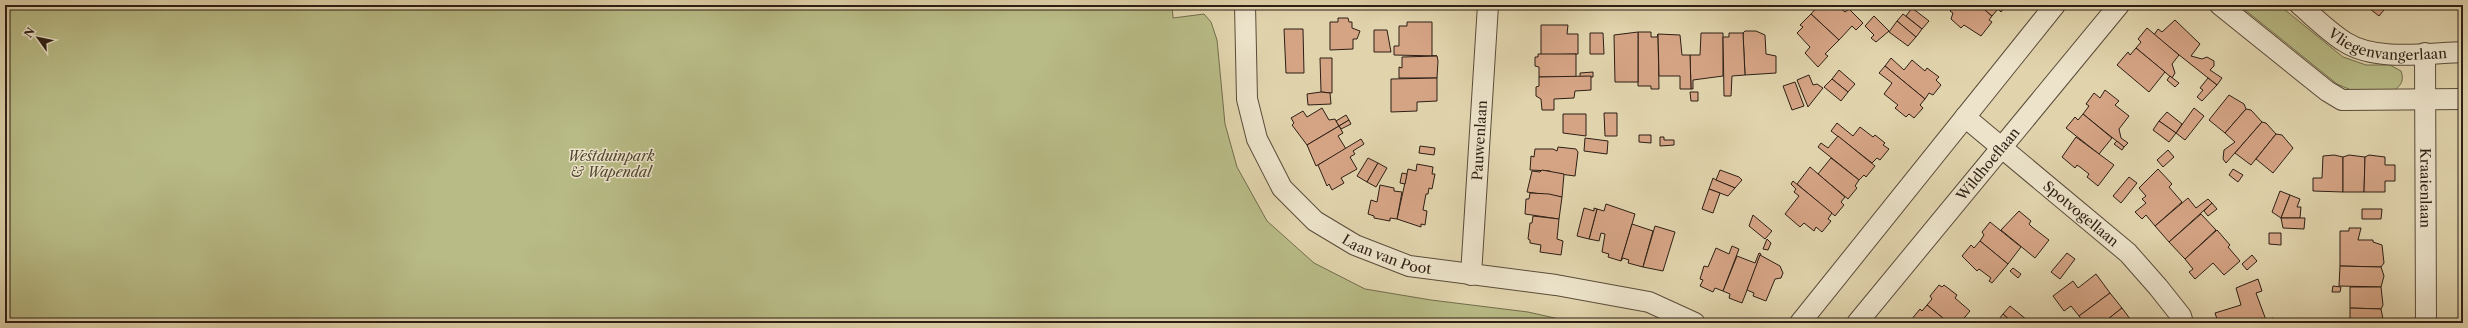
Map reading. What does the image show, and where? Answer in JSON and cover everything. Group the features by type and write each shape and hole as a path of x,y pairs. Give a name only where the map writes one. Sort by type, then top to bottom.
{"street":[{"name":"Laan van Poot","path":"1245,5 1247,99 1257,139 1282,188 1315,221 1355,245 1409,266 1556,285 1649,302 1695,323"},
{"name":"Pauwenlaan","path":"1471,275 1488,5"},
{"path":"1800,323 2054,5"},
{"name":"Wildhoeflaan","path":"1857,323 2119,5"},
{"path":"2220,5 2327,91 2342,100 2463,99"},
{"name":"Vliegenvangerlaan","path":"2300,5 2345,42 2362,51 2378,54 2463,52"},
{"name":"Kraaienlaan","path":"2425,53 2426,323"},
{"name":"Spotvogellaan","path":"1965,117 2003,147 2128,253 2181,316 2183,323"}],"green space":[{"name":"Westduinpark & Wapendal","path":"5,5 1172,5 1173,18 1204,14 1211,22 1217,40 1225,124 1237,167 1267,221 1314,263 1365,289 1431,300 1528,312 1577,323 5,323"},
{"path":"2239,5 2279,5 2343,57 2366,65 2390,65 2401,71 2401,84 2395,90 2351,90 2337,84"}],"building":[{"path":"1819,5 1837,5 1845,12 1849,9 1863,23 1856,30 1852,26 1839,40 1811,14"},
{"path":"1955,5 1979,5 1992,16 1989,20 1992,22 1981,36 1964,25 1961,28 1951,19 1953,13 1950,11"},
{"path":"1979,5 2006,5 2001,12 1998,9 1992,16"},
{"path":"2365,5 2388,5 2379,16"},
{"path":"1912,8 1929,21 1922,29 1906,16"},
{"path":"1811,14 1839,40 1825,54 1828,56 1818,67 1805,53 1810,47 1797,33 1803,27 1800,25"},
{"path":"1903,14 1922,29 1916,37 1897,21"},
{"path":"1874,16 1889,31 1876,42 1871,38 1874,35 1865,26"},
{"path":"1338,18 1348,18 1349,22 1352,22 1352,28 1360,31 1357,39 1353,39 1353,49 1330,50 1330,22 1338,22"},
{"path":"2175,20 2200,44 2191,56 2202,59 2207,57 2214,61 2214,66 2210,70 2222,78 2217,85 2154,35 2158,29 2162,32"},
{"path":"1897,21 1916,37 1908,46 1889,32"},
{"path":"1407,22 1432,22 1432,56 1394,55 1394,46 1399,46 1399,26 1407,26"},
{"path":"1541,25 1568,25 1567,34 1578,34 1578,54 1541,55"},
{"path":"2147,28 2179,55 2172,64 2175,73 2172,78 2136,48 2141,42 2138,39"},
{"path":"1284,29 1303,29 1304,73 1286,73"},
{"path":"1374,30 1387,30 1391,52 1374,52"},
{"path":"1745,31 1756,31 1765,35 1766,54 1776,56 1776,73 1745,75 1743,33"},
{"path":"1638,32 1651,32 1651,37 1657,37 1658,34 1659,89 1651,89 1651,86 1638,86"},
{"path":"1638,32 1638,82 1615,82 1614,35"},
{"path":"1590,33 1603,33 1604,54 1590,54"},
{"path":"1701,33 1723,33 1723,76 1693,80 1693,89 1691,89 1690,55 1700,55"},
{"path":"1729,33 1743,33 1745,75 1732,76 1731,96 1724,96 1723,37 1729,37"},
{"path":"1658,34 1680,35 1682,55 1690,55 1691,89 1680,89 1680,76 1659,76"},
{"path":"2136,48 2165,72 2149,92 2117,65 2128,52 2130,55"},
{"path":"1538,54 1576,54 1576,77 1539,77 1539,67 1535,66 1535,57 1538,57"},
{"path":"1437,56 1437,78 1399,78 1399,67 1402,68 1402,57"},
{"path":"1320,58 1332,58 1332,93 1321,92"},
{"path":"1891,58 1904,70 1912,60 1925,71 1927,68 1939,77 1936,80 1941,85 1933,95 1929,93 1925,99 1885,66"},
{"path":"1885,66 1925,99 1920,105 1923,108 1914,118 1909,114 1906,117 1895,108 1898,105 1884,94 1892,83 1879,73"},
{"path":"1839,70 1855,84 1848,92 1832,79"},
{"path":"1593,72 1593,77 1580,77 1580,73"},
{"path":"1809,75 1813,85 1817,84 1823,88 1808,107 1797,80"},
{"path":"1591,76 1591,90 1575,91 1574,98 1554,99 1554,110 1542,110 1541,99 1536,96 1536,87 1539,86 1539,77"},
{"path":"2170,76 2179,83 2175,87 2167,80"},
{"path":"1437,78 1437,101 1417,102 1417,111 1391,112 1391,79"},
{"path":"2208,78 2217,85 2202,101 2197,97 2203,90 2200,88"},
{"path":"1832,79 1848,92 1841,101 1824,87"},
{"path":"1795,82 1804,106 1792,110 1783,86"},
{"path":"2105,90 2119,101 2115,105 2129,116 2119,129 2121,138 2128,143 2124,147 2083,114 2089,106 2086,104 2094,93 2100,98"},
{"path":"1321,92 1330,93 1331,104 1308,105 1307,94"},
{"path":"1690,92 1698,92 1698,101 1691,101"},
{"path":"2229,95 2244,104 2246,109 2225,133 2209,120"},
{"path":"1322,108 1329,120 1335,119 1339,126 1307,145 1292,125 1294,123 1291,118 1303,111 1307,117"},
{"path":"2194,108 2204,116 2185,140 2176,133"},
{"path":"2246,109 2251,110 2262,122 2226,163 2223,159 2224,150 2235,142 2225,133"},
{"path":"2167,112 2182,124 2176,133 2159,121"},
{"path":"1604,113 1617,113 1617,136 1605,136"},
{"path":"1563,114 1586,114 1586,136 1563,133"},
{"path":"2083,114 2112,138 2099,154 2066,128 2075,117 2078,120"},
{"path":"1346,115 1349,120 1339,126 1336,121"},
{"path":"1349,120 1351,124 1341,129 1339,126"},
{"path":"2159,121 2176,133 2169,142 2153,130"},
{"path":"2262,122 2266,123 2276,134 2251,165 2235,153"},
{"path":"1837,123 1853,136 1860,127 1873,137 1875,135 1885,143 1883,145 1889,149 1880,160 1877,158 1872,163 1831,131"},
{"path":"1339,126 1343,133 1338,136 1346,149 1316,166 1307,145"},
{"path":"2276,134 2282,135 2293,148 2273,173 2256,159"},
{"path":"1639,135 1651,135 1651,143 1639,142"},
{"path":"1838,136 1875,166 1866,177 1864,175 1859,180 1818,147 1821,143 1828,148"},
{"path":"1660,137 1664,137 1664,140 1674,140 1674,145 1660,146"},
{"path":"2076,137 2114,165 2098,186 2087,177 2089,174 2077,165 2075,168 2062,157"},
{"path":"1585,138 1608,141 1607,154 1584,151"},
{"path":"1361,139 1364,144 1353,151 1355,154 1350,157 1357,169 1341,178 1344,183 1332,190 1329,184 1327,186 1318,165"},
{"path":"2117,141 2124,147 2122,150 2114,144"},
{"path":"1420,146 1435,148 1434,155 1419,153"},
{"path":"1558,147 1576,149 1578,152 1575,176 1552,173 1550,171 1530,170 1531,156 1534,157 1535,149 1553,149 1557,151"},
{"path":"2168,150 2174,157 2163,167 2157,160"},
{"path":"2334,155 2343,157 2343,192 2313,191 2313,178 2322,178 2323,156"},
{"path":"2349,155 2365,157 2364,192 2343,192 2343,157"},
{"path":"2369,155 2385,157 2385,165 2395,165 2395,181 2385,181 2385,192 2364,192 2365,157"},
{"path":"1368,158 1378,163 1367,182 1357,176"},
{"path":"1831,158 1859,180 1855,186 1857,188 1848,199 1818,174"},
{"path":"1378,163 1387,168 1376,187 1367,182"},
{"path":"1417,164 1433,167 1432,174 1435,174 1432,189 1429,188 1428,194 1426,194 1423,210 1427,211 1425,225 1421,224 1421,227 1397,219 1408,169 1416,171"},
{"path":"1810,167 1845,197 1841,202 1844,205 1835,216 1797,184"},
{"path":"2158,169 2172,184 2169,187 2182,202 2155,226 2146,215 2142,219 2135,212 2146,203 2142,199 2146,196 2139,188"},
{"path":"2233,169 2243,175 2238,182 2229,175"},
{"path":"1542,170 1564,174 1562,197 1527,192 1532,171 1540,172"},
{"path":"1720,170 1739,177 1742,180 1735,188 1716,180"},
{"path":"1402,173 1407,174 1405,184 1400,183"},
{"path":"2129,177 2137,183 2121,203 2113,196"},
{"path":"1713,178 1735,188 1728,196 1709,189"},
{"path":"1793,181 1832,213 1828,219 1831,221 1822,232 1816,227 1814,231 1804,223 1800,227 1785,214 1799,196 1794,192 1796,189 1791,184"},
{"path":"1380,185 1394,188 1394,191 1402,192 1397,219 1390,218 1390,221 1374,218 1374,216 1368,214 1371,200 1377,202"},
{"path":"1709,189 1720,193 1713,213 1702,209"},
{"path":"2280,191 2290,195 2281,218 2272,212"},
{"path":"1530,193 1549,194 1562,197 1559,219 1525,214 1526,199 1529,199"},
{"path":"2290,195 2300,199 2297,207 2301,207 2300,218 2281,218"},
{"path":"2188,198 2196,208 2208,199 2212,203 2169,242 2155,226"},
{"path":"2212,203 2217,209 2208,216 2204,211"},
{"path":"1606,204 1635,214 1621,261 1608,257 1609,254 1602,252 1605,234 1601,233 1599,241 1589,239 1597,209 1604,211"},
{"path":"1584,208 1594,211 1594,208 1597,209 1589,239 1577,236"},
{"path":"2362,209 2382,209 2381,219 2362,219"},
{"path":"2019,211 2031,221 2029,224 2032,227 2049,240 2035,258 2001,230"},
{"path":"2201,214 2216,230 2185,259 2169,242"},
{"path":"1753,215 1772,231 1765,239 1749,226"},
{"path":"1533,216 1559,219 1557,239 1563,241 1561,255 1540,252 1541,245 1530,243 1530,240 1528,239 1530,223 1532,223"},
{"path":"2281,218 2305,218 2304,229 2283,228"},
{"path":"1990,222 2021,247 2008,264 1980,241 1984,235 1982,232"},
{"path":"1632,224 1653,231 1643,267 1628,263 1629,260 1623,258 1621,261"},
{"path":"1655,226 1675,232 1663,271 1643,267"},
{"path":"2349,228 2361,228 2358,240 2373,240 2373,242 2382,245 2384,263 2381,267 2340,266 2340,231 2349,231"},
{"path":"2217,230 2230,245 2228,247 2240,261 2224,275 2213,263 2195,279 2189,272 2193,269 2185,259"},
{"path":"2269,233 2281,233 2281,245 2269,244"},
{"path":"1767,239 1771,243 1768,250 1763,249"},
{"path":"1980,241 2008,264 1992,283 1989,281 1991,278 1979,269 1977,271 1962,256 1971,245 1974,248"},
{"path":"1732,246 1739,249 1723,291 1715,288 1713,292 1700,286 1703,280 1700,279 1704,266 1708,267 1716,248 1729,254"},
{"path":"1759,253 1761,254 1742,303 1729,298 1730,294 1723,291 1737,256 1755,263"},
{"path":"2067,253 2075,259 2060,279 2051,272"},
{"path":"1760,255 1780,266 1783,273 1781,278 1775,279 1766,301 1753,296 1754,293 1747,290"},
{"path":"2252,255 2257,261 2247,270 2242,264"},
{"path":"2340,266 2381,267 2384,276 2381,287 2339,286"},
{"path":"2013,268 2021,274 2018,278 2010,271"},
{"path":"2096,274 2110,293 2079,316 2071,306 2064,311 2053,296 2073,281 2078,288"},
{"path":"2258,279 2262,291 2256,293 2266,320 2258,323 2224,323 2223,320 2218,322 2215,313 2241,305 2236,288"},
{"path":"1939,285 1942,287 1944,285 1957,295 1955,298 1970,311 1960,323 1949,323 1927,305 1932,299 1930,296"},
{"path":"2333,286 2341,287 2340,292 2332,292"},
{"path":"2350,287 2381,287 2383,305 2381,309 2350,308"},
{"path":"2110,293 2122,308 2103,323 2084,323 2079,316"},
{"path":"1927,305 1949,323 1912,323 1911,320 1920,309 1922,311"},
{"path":"2010,306 2027,320 2024,323 2013,323 2003,314"},
{"path":"2122,308 2133,323 2103,323"},
{"path":"2350,308 2381,309 2383,319 2380,323 2339,323 2339,321 2350,321"},
{"path":"2003,314 2013,323 1996,323"},
{"path":"2273,318 2275,323 2258,323 2266,320"}]}
